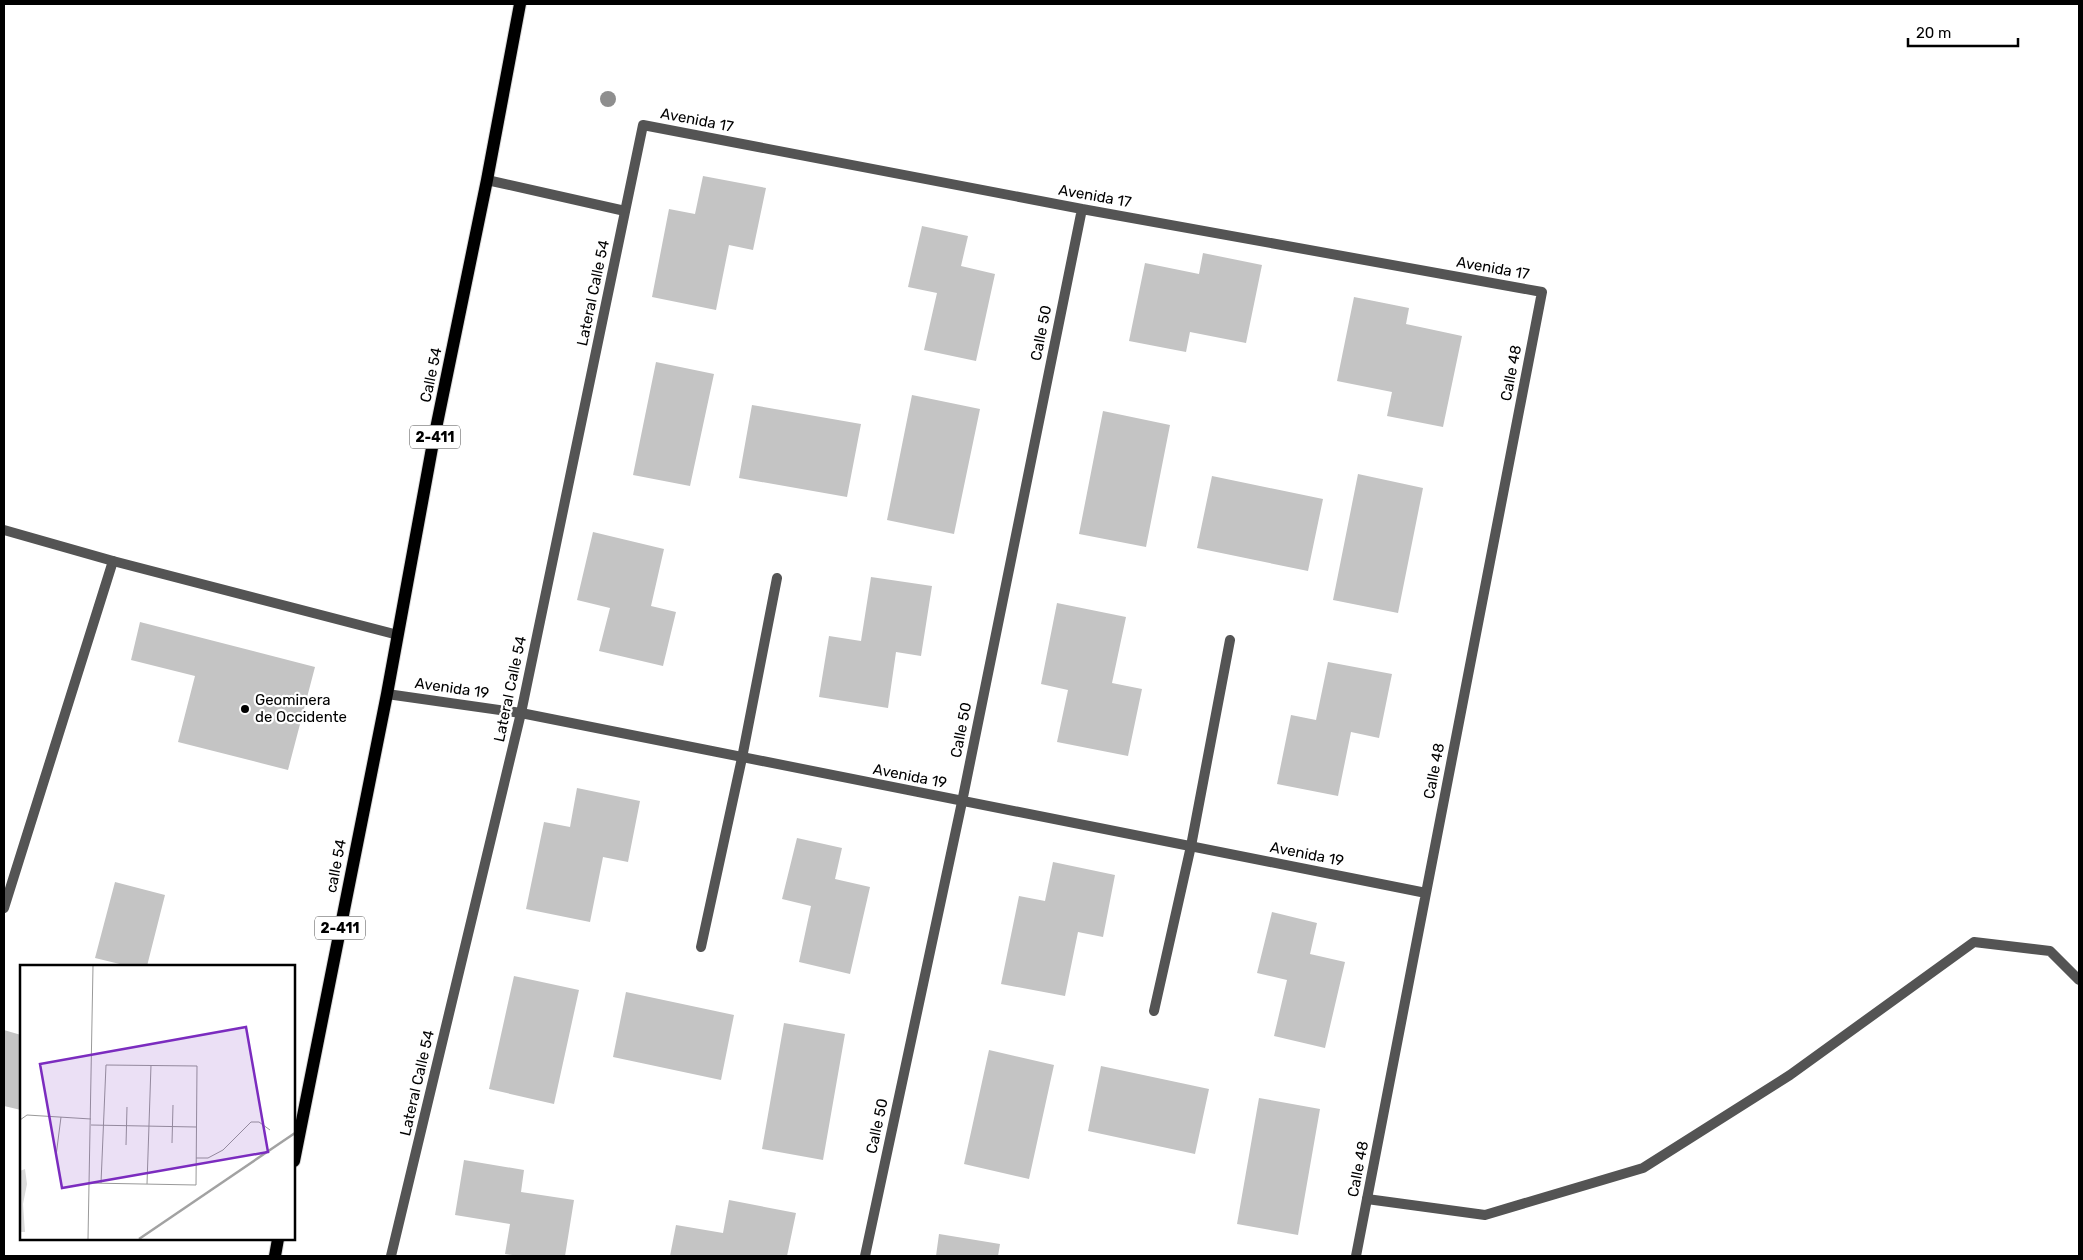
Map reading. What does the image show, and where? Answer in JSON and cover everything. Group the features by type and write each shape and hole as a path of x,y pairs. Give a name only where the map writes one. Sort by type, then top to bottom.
{"main road":[{"name":"2-411","path":"487,180 520,4"},
{"name":"Calle 54","path":"387,694 434,439 487,180"},
{"name":"calle 54","path":"295,1156 387,694"},
{"path":"275,1256 278,1240"}],"street":[{"name":"Avenida 17","path":"643,125 1542,292"},
{"name":"Lateral Calle 54","path":"391,1256 521,713 643,125"},
{"path":"487,180 625,211"},
{"name":"Calle 50","path":"864,1256 962,802 1082,208"},
{"name":"Calle 48","path":"1356,1256 1542,292"},
{"path":"4,530 113,561 398,635"},
{"path":"4,908 113,561"},
{"path":"701,947 742,758 777,578"},
{"path":"1154,1011 1191,846 1230,640"},
{"name":"Avenida 19","path":"387,694 521,713 1426,893"},
{"path":"1367,1199 1484,1215 1643,1168 1790,1075 1974,942 2050,950 2079,980"}],"building":[{"path":"703,176 766,188 753,250 729,245 716,310 652,297 669,209 695,214"},
{"path":"922,226 968,236 961,266 995,274 976,361 924,350 937,293 908,287"},
{"path":"1203,253 1262,265 1246,343 1190,332 1186,352 1129,341 1145,263 1199,274"},
{"path":"1354,297 1409,308 1406,324 1462,336 1443,427 1387,416 1392,392 1337,381"},
{"path":"656,362 714,374 690,486 633,475"},
{"path":"912,395 980,409 954,534 887,520"},
{"path":"752,405 861,424 847,497 739,478"},
{"path":"1103,411 1170,425 1146,547 1079,534"},
{"path":"1358,474 1423,488 1398,613 1333,600"},
{"path":"1212,476 1323,499 1308,571 1197,548"},
{"path":"593,532 664,549 651,606 676,612 663,666 599,651 610,608 577,600"},
{"path":"871,577 932,586 921,656 896,652 888,708 819,697 829,636 861,641"},
{"path":"1057,603 1126,617 1112,683 1142,689 1128,756 1057,742 1068,690 1041,684"},
{"name":"Geominera de Occidente","path":"140,622 315,667 288,770 178,742 195,676 131,660"},
{"path":"1328,662 1392,674 1379,738 1351,732 1338,796 1277,784 1291,715 1316,720"},
{"path":"577,788 640,801 628,862 603,857 590,922 526,909 544,822 570,827"},
{"path":"797,838 842,848 835,879 870,887 850,974 799,962 811,906 782,899"},
{"path":"1053,862 1115,875 1103,937 1078,932 1065,996 1001,984 1019,896 1045,901"},
{"path":"115,882 165,895 147,965 124,965 95,958"},
{"path":"1272,912 1317,923 1310,954 1345,962 1325,1048 1274,1036 1287,980 1257,973"},
{"path":"514,976 579,990 554,1104 489,1089"},
{"path":"626,992 734,1015 721,1080 613,1057"},
{"path":"784,1023 845,1034 823,1160 762,1149"},
{"path":"4,1030 20,1035 20,1110 4,1106"},
{"path":"989,1050 1054,1065 1029,1179 964,1164"},
{"path":"1101,1066 1209,1089 1195,1154 1088,1131"},
{"path":"1259,1098 1320,1109 1298,1235 1237,1224"},
{"path":"464,1160 524,1170 521,1192 574,1200 565,1256 505,1254 510,1224 455,1215"},
{"path":"729,1200 796,1213 787,1256 670,1256 676,1225 723,1233"},
{"path":"939,1234 1000,1244 998,1256 936,1256"}],"place":[{"name":"Geominera de Occidente","path":"245,709"}]}
